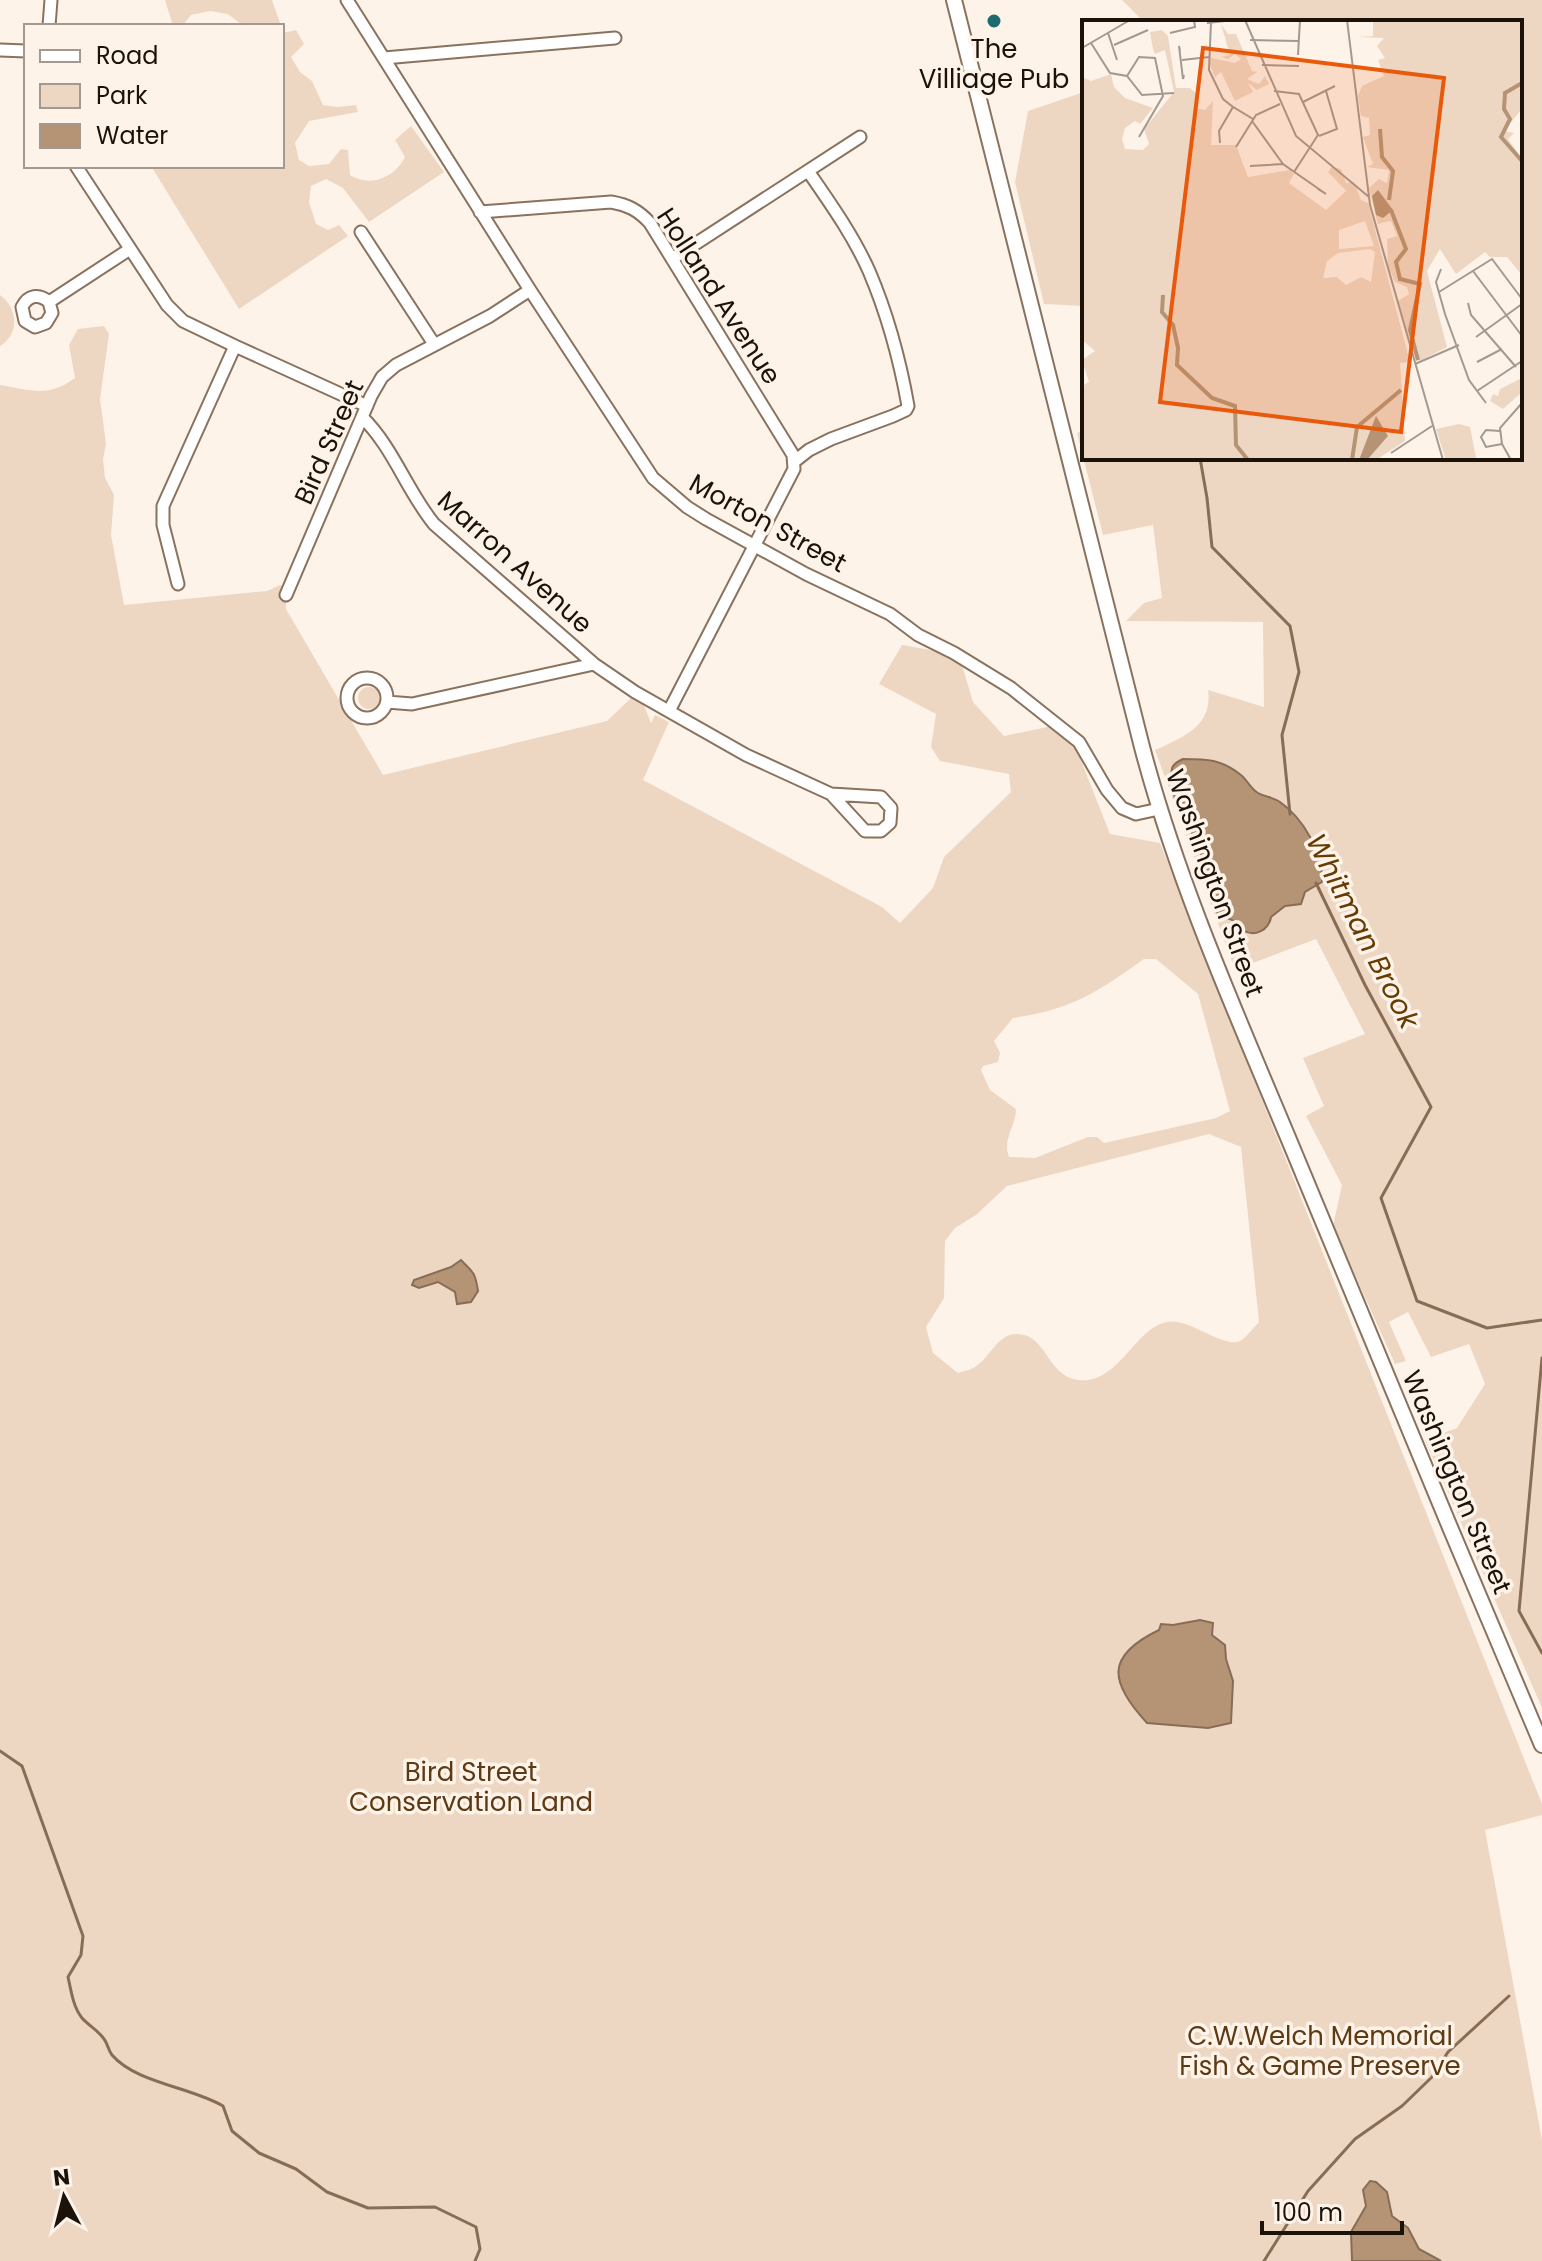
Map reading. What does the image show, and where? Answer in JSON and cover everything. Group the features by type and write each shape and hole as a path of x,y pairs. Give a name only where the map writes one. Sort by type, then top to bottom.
{"main road":[{"name":"Washington Street","path":"954,0 1159,809 1210,948 1433,1490 1542,1745"}],"street":[{"path":"49,24 51,0"},
{"name":"Morton Street","path":"347,0 653,478 687,507 806,574 890,614 918,635 1011,688 1075,737 1088,753 1107,790 1122,808 1136,814 1159,809"},
{"path":"384,58 615,38"},
{"path":"0,50 24,51"},
{"path":"672,259 860,137"},
{"path":"77,168 174,313 195,328 364,412"},
{"path":"669,711 794,469 795,461 831,439 906,410 908,406 901,373 870,274 840,218 808,171"},
{"name":"Holland Avenue","path":"480,212 594,202 624,204 635,209 650,223 787,443 795,461"},
{"path":"361,232 434,344"},
{"path":"49,302 130,249"},
{"name":"Bird Street","path":"286,595 382,377 530,290"},
{"path":"178,584 164,531 163,506 235,346"},
{"name":"Marron Avenue","path":"364,412 420,507 434,524 594,664 746,755 831,794"},
{"path":"387,702 412,704 594,664"},
{"path":"831,794 881,797 891,808 890,823 881,831 865,831 831,794"}],"green space":[{"path":"165,0 272,0 280,24 240,24 228,14 210,11 191,15 184,24 172,24"},
{"path":"1122,0 1542,0 1542,1708 1425,1440 1457,1428 1485,1384 1469,1344 1431,1357 1408,1312 1389,1322 1406,1361 1395,1364 1333,1226 1342,1185 1306,1116 1324,1106 1303,1058 1365,1034 1316,939 1235,970 1155,750 1194,729 1206,713 1208,690 1264,707 1263,622 1126,621 1144,603 1162,598 1153,525 1103,535 1084,460 1522,460 1522,20 1142,20","holes":["1240,775 1256,793 1277,799 1311,843 1323,868 1322,882 1305,892 1301,904 1285,906 1270,918 1270,925 1236,922 1217,913 1198,867 1200,847 1181,819 1175,799"]},
{"path":"296,30 304,44 291,57 300,72 312,81 323,105 356,105 358,112 309,121 295,143 299,160 309,166 329,164 341,149 348,150 350,175 366,180 382,178 395,170 405,157 395,140 411,126 444,172 369,222 343,188 326,179 311,186 309,202 316,224 328,230 339,225 348,236 239,309 152,168 284,168 284,33"},
{"path":"1082,93 1082,306 1044,304 1015,182 1028,111"},
{"path":"0,295 13,314 14,328 0,346"},
{"name":"Bird Street Conservation Land","path":"104,326 109,334 100,399 106,444 103,459 105,478 114,495 111,535 124,605 267,591 280,585 294,593 286,602 286,609 383,775 607,721 631,698 641,698 651,723 655,715 669,722 643,780 882,907 900,923 933,888 944,857 1011,792 1009,774 940,761 931,747 936,714 879,684 902,645 959,655 973,702 1004,736 1052,726 1076,748 1110,834 1160,843 1542,1804 1542,1815 1485,1830 1542,2140 1542,2261 0,2261 0,385 48,390 75,378 69,345 78,329","holes":["1144,959 1156,959 1198,994 1230,1111 1216,1118 1104,1143 1097,1137 1088,1137 1035,1158 1009,1157 1007,1144 1016,1109 990,1090 981,1070 983,1066 998,1062 1000,1053 994,1041 1013,1018 1052,1010 1083,998","1209,1134 1241,1147 1259,1322 1242,1340 1226,1341 1186,1324 1167,1322 1145,1334 1105,1374 1078,1380 1060,1371 1035,1341 1018,1334 1005,1337 975,1367 958,1373 933,1353 926,1327 944,1298 945,1241 955,1228 976,1215 1007,1186"]},
{"path":"1082,431 1082,453 1077,433"},
{"path":"369,687 377,690 380,698 377,706 369,709 361,706 358,698 361,690"}],"water":[{"path":"1183,759 1214,761 1234,770 1256,791 1277,800 1297,817 1316,849 1322,882 1305,892 1301,904 1285,906 1260,931 1252,933 1243,930 1217,913 1213,905 1198,867 1200,846 1181,816 1173,791 1173,766"},
{"path":"461,1260 476,1280 478,1291 471,1302 457,1304 455,1292 438,1282 419,1288 412,1285 414,1280 451,1267"},
{"path":"1200,1620 1213,1623 1212,1635 1225,1645 1233,1681 1231,1723 1208,1728 1147,1723 1125,1695 1118,1671 1121,1660 1141,1640 1159,1630 1161,1624"},
{"path":"1370,2181 1376,2182 1387,2192 1392,2216 1408,2228 1419,2249 1441,2261 1352,2261 1351,2232 1366,2206 1363,2190"}],"waterway":[{"name":"Whitman Brook","path":"1200,460 1212,547 1290,626 1299,672 1282,735 1290,814"},
{"name":"Whitman Brook","path":"1316,883 1365,985 1431,1107 1381,1198 1417,1301 1487,1328 1542,1320"},
{"name":"Whitman Brook","path":"1542,1358 1519,1611 1542,1653"},
{"path":"0,1751 22,1766 83,1936 81,1955 68,1977 74,2004 82,2018 104,2039 112,2055 135,2072 223,2106 232,2131 259,2153 296,2169 327,2192 368,2208 435,2207 476,2227 480,2249 475,2261"},
{"name":"Whitman Brook","path":"1264,2261 1308,2191 1355,2139 1402,2106 1432,2077 1448,2052 1509,1996"}],"place":[{"name":"The Villiage Pub","path":"994,21"}],"park label":[{"name":"C.W.Welch Memorial Fish & Game Preserve","path":"1320,2051"}]}
